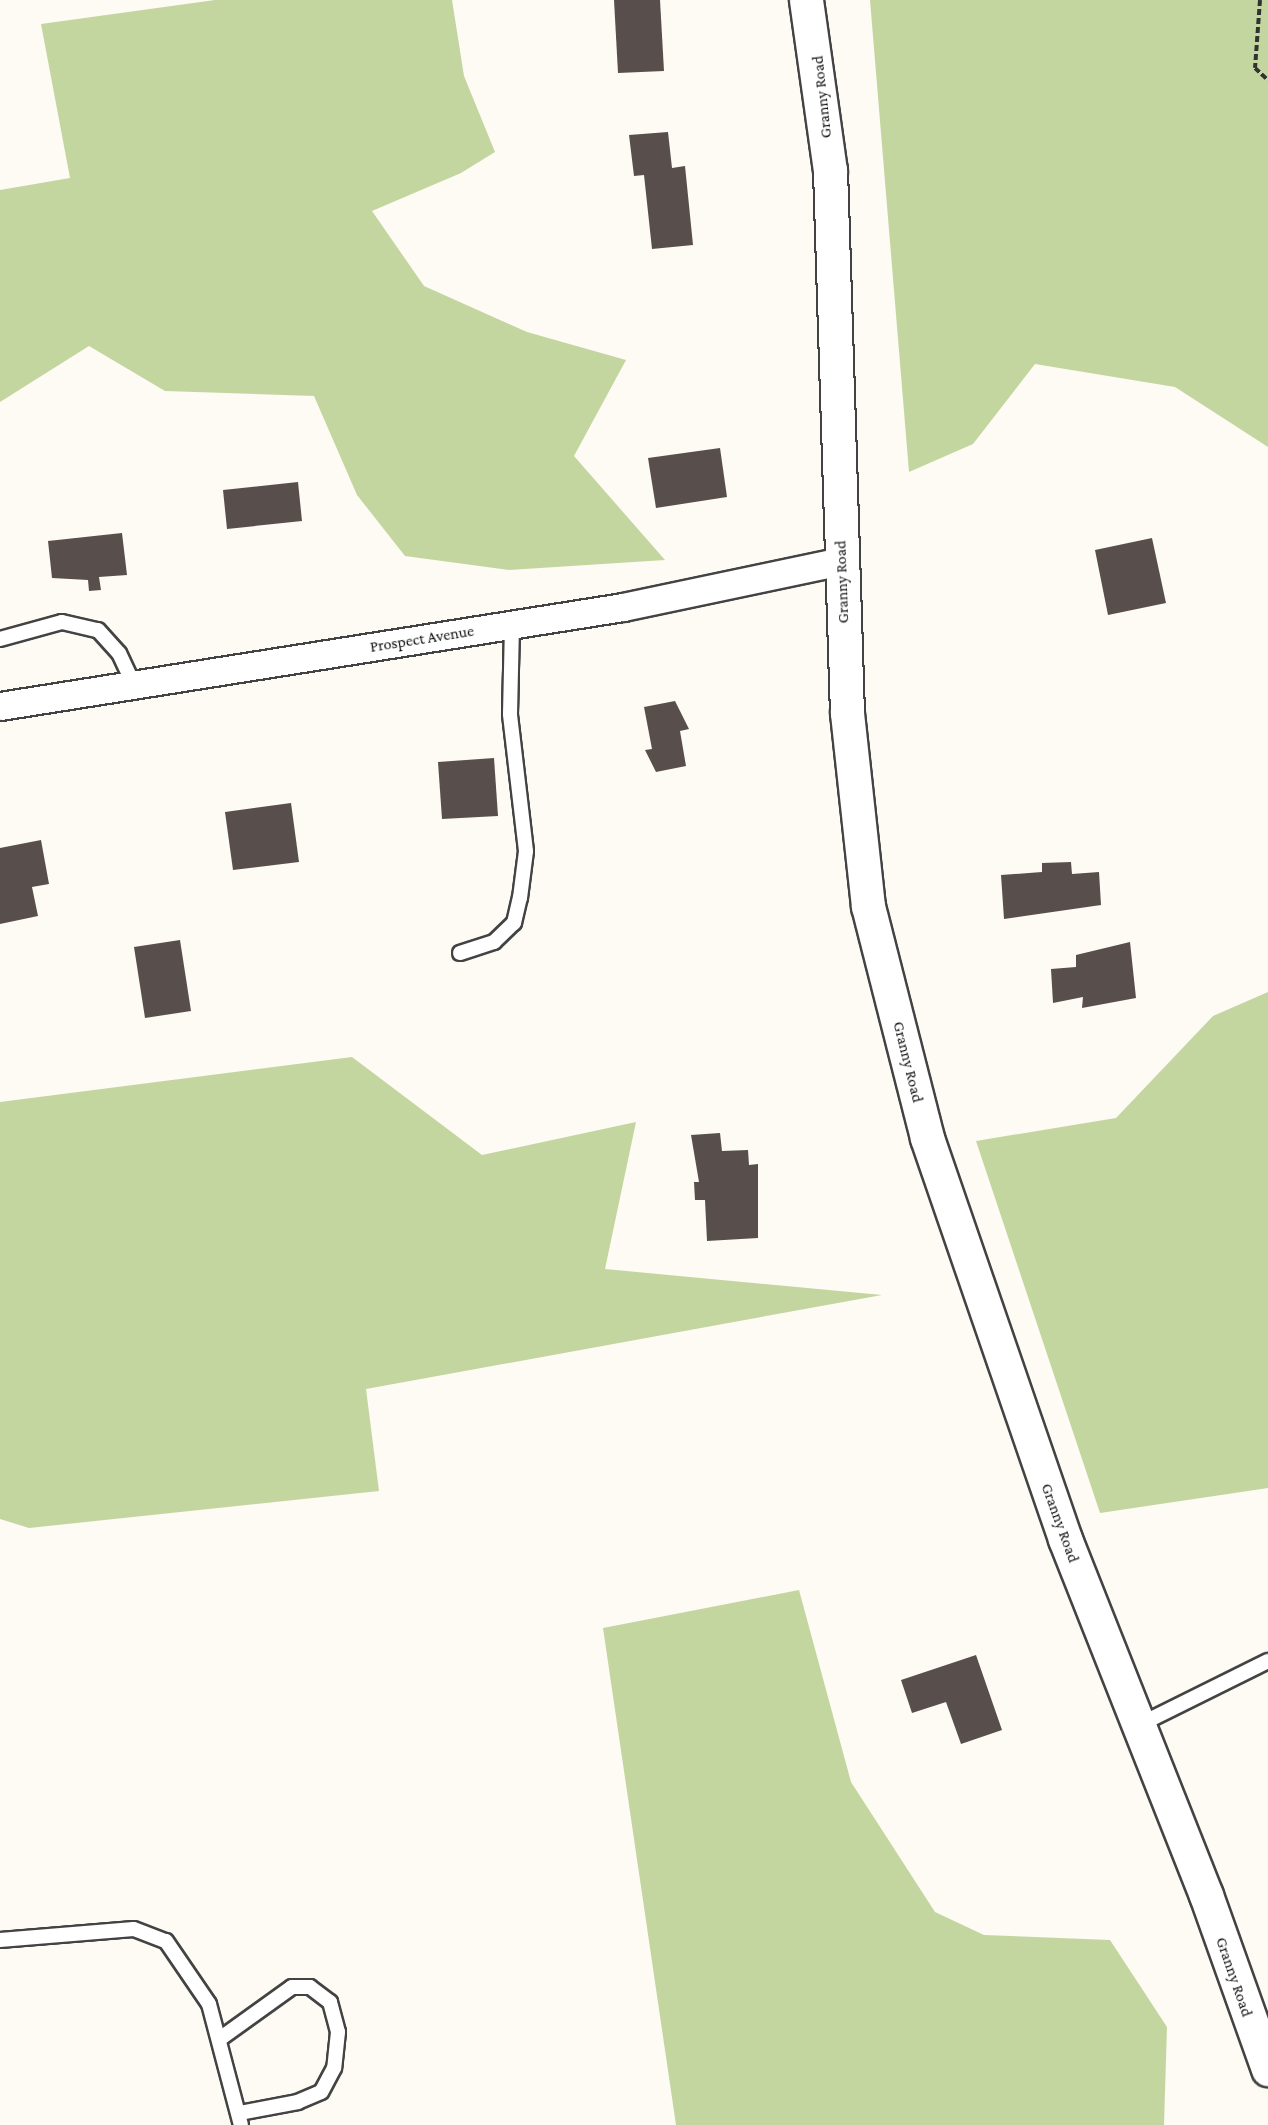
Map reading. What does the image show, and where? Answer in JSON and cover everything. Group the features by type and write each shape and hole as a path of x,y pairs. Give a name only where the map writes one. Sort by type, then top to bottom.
{"street":[{"name":"Granny Road","path":"806,0 830,170 847,713 868,906 927,1138 1065,1539 1268,2069"},
{"name":"Prospect Avenue","path":"0,706 512,625 841,561"}],"lane":[{"path":"0,639 62,622 98,630 119,653 134,685"},
{"path":"460,953 494,942 514,923 520,898 526,851 510,714 512,625"},
{"path":"1137,1725 1268,1661"},
{"path":"0,1940 134,1929 166,1941 209,2004 221,2038 240,2119 298,2102 321,2092 334,2068 338,2032 330,2002 310,1987 292,1987 221,2038"}],"path":[{"path":"1260,0 1255,68 1268,80"}],"green space":[{"path":"215,0 452,0 464,76 495,152 461,173 372,211 424,286 527,332 626,360 574,456 665,560 509,570 405,556 357,495 314,396 165,391 89,346 0,402 0,190 70,178 41,24"},
{"path":"870,0 1268,0 1268,447 1175,387 1035,364 973,444 909,472"},
{"path":"1268,992 1268,1488 1100,1513 976,1141 1116,1118 1213,1016"},
{"path":"352,1057 482,1155 636,1122 605,1269 882,1295 366,1389 379,1491 29,1528 0,1519 0,1102"},
{"path":"799,1590 851,1782 935,1912 984,1935 1110,1940 1167,2027 1164,2125 676,2125 603,1628"}],"building":[{"path":"614,0 660,0 664,71 618,73"},
{"path":"668,132 672,168 685,166 693,245 652,249 644,175 634,176 629,135"},
{"path":"720,448 727,497 656,508 648,458"},
{"path":"298,482 302,521 227,529 223,490"},
{"path":"122,533 127,575 99,577 101,590 89,591 88,580 52,578 48,541"},
{"path":"1152,538 1166,603 1108,615 1095,550"},
{"path":"675,701 689,729 680,731 686,766 656,772 645,750 652,749 644,707"},
{"path":"494,758 498,816 442,819 438,762"},
{"path":"291,803 299,862 233,870 225,812"},
{"path":"41,840 49,884 32,887 38,916 0,924 0,848"},
{"path":"1071,862 1072,874 1099,872 1101,905 1004,919 1001,875 1042,872 1042,863"},
{"path":"180,940 191,1011 145,1018 134,947"},
{"path":"1130,942 1136,998 1082,1008 1083,997 1053,1003 1051,969 1076,967 1076,955"},
{"path":"720,1133 722,1151 748,1150 749,1165 758,1164 758,1238 707,1241 705,1200 695,1200 694,1182 699,1182 691,1135"},
{"path":"976,1655 1002,1730 961,1744 946,1702 912,1713 901,1680"}]}
